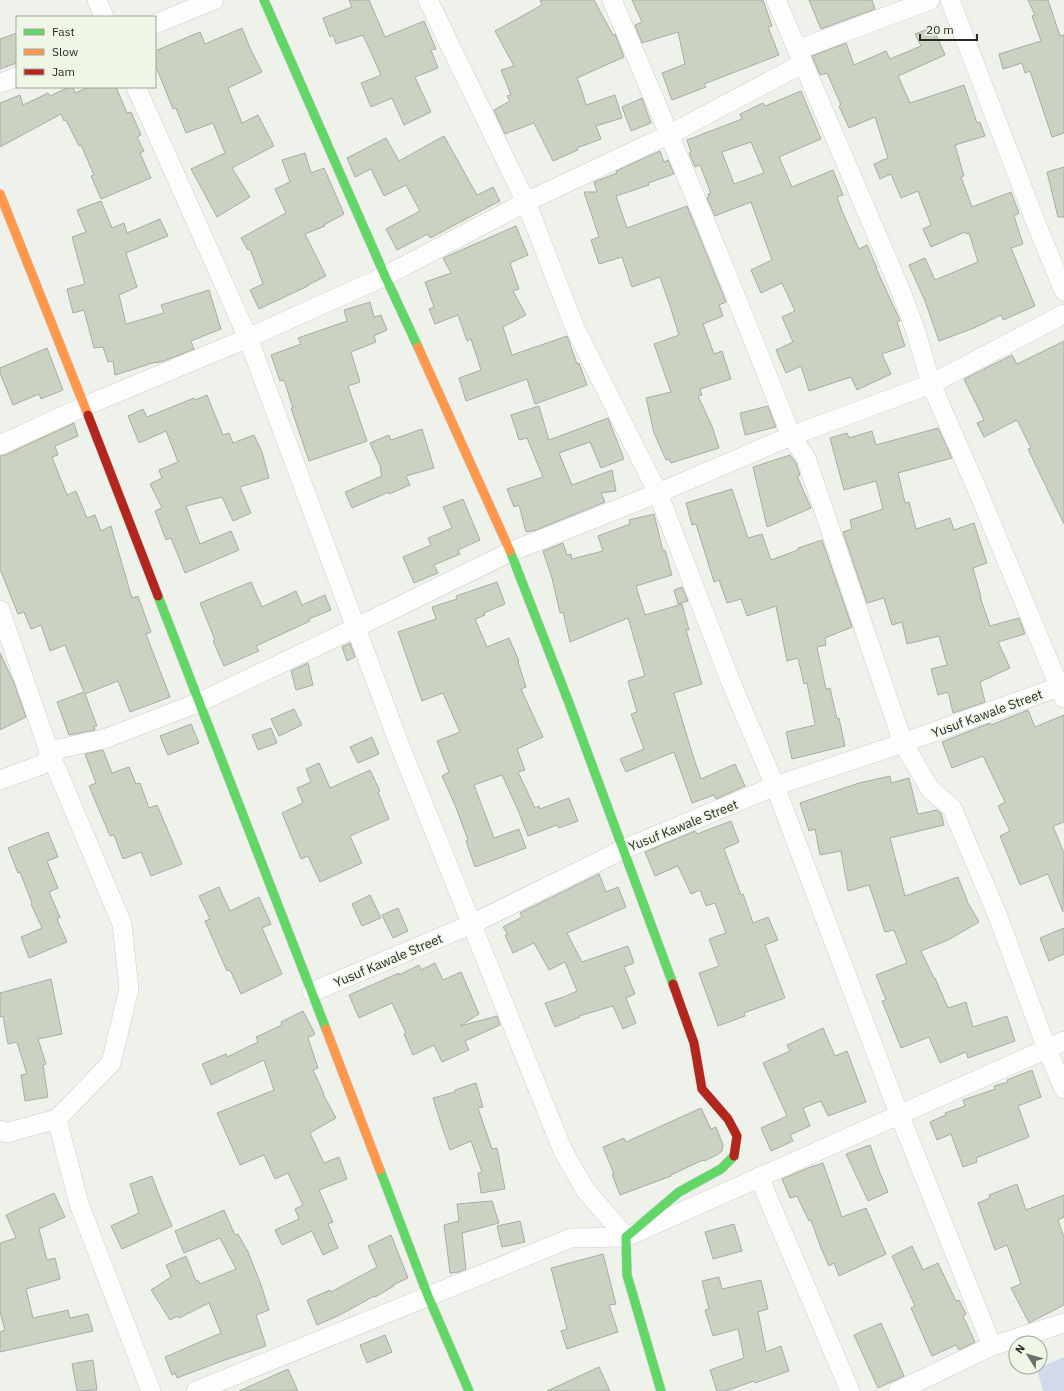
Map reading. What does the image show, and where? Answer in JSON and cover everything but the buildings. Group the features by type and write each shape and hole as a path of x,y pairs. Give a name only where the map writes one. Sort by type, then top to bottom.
{"street":[{"path":"97,0 104,16"},
{"path":"156,24 214,0"},
{"path":"264,0 385,276 440,394 510,552 548,646 624,849 694,1043 702,1089 728,1119 737,1136 734,1157 721,1169 679,1192 626,1237"},
{"path":"428,0 526,202 575,328 658,493 730,680 775,786 899,1114 992,1346"},
{"path":"612,0 670,134 791,436 806,458 904,742 930,789 952,808 997,914 1047,1049 1064,1089"},
{"path":"776,0 900,289 916,332 931,384 978,489 1062,690"},
{"path":"0,445 85,406 248,338 385,276 526,202 670,134 800,56 930,0"},
{"path":"950,0 1036,223 1064,291"},
{"path":"0,83 16,77"},
{"path":"136,88 248,338 400,746 563,1151 586,1191 626,1237 628,1275 661,1391"},
{"path":"0,194 85,406 200,702 219,755 312,992 428,1296 469,1391"},
{"path":"49,751 104,739 200,702 510,552 658,493 791,436 931,384 1064,314"},
{"path":"0,610 49,751 122,924 129,989 111,1063 57,1119 6,1133 0,1130"},
{"name":"Yusuf Kawale Street","path":"312,992 472,924 624,849 775,786 1062,690"},
{"path":"0,780 40,765 47,760 49,751"},
{"path":"196,1391 571,1238 626,1237 1064,1041"},
{"path":"57,1119 79,1204 150,1391"},
{"path":"759,1177 850,1391"},
{"path":"898,1391 992,1346 1064,1323"}],"shaded area":[{"path":"1064,1357 1064,1391 1043,1391 1039,1375 1048,1375 1048,1364"}],"traffic: fast":[{"path":"264,0 385,276 418,347"},
{"path":"510,551 569,703 673,984"},
{"path":"158,596 326,1029"},
{"path":"661,1391 627,1275 626,1237 679,1192 721,1169 734,1156"},
{"path":"380,1170 428,1296 469,1391"}],"traffic: slow":[{"path":"0,194 88,415"},
{"path":"418,347 510,551"},
{"path":"326,1029 380,1170"}],"traffic: jam":[{"path":"88,415 158,596"},
{"path":"673,984 694,1043 702,1089 728,1119 737,1136 734,1156"}]}
